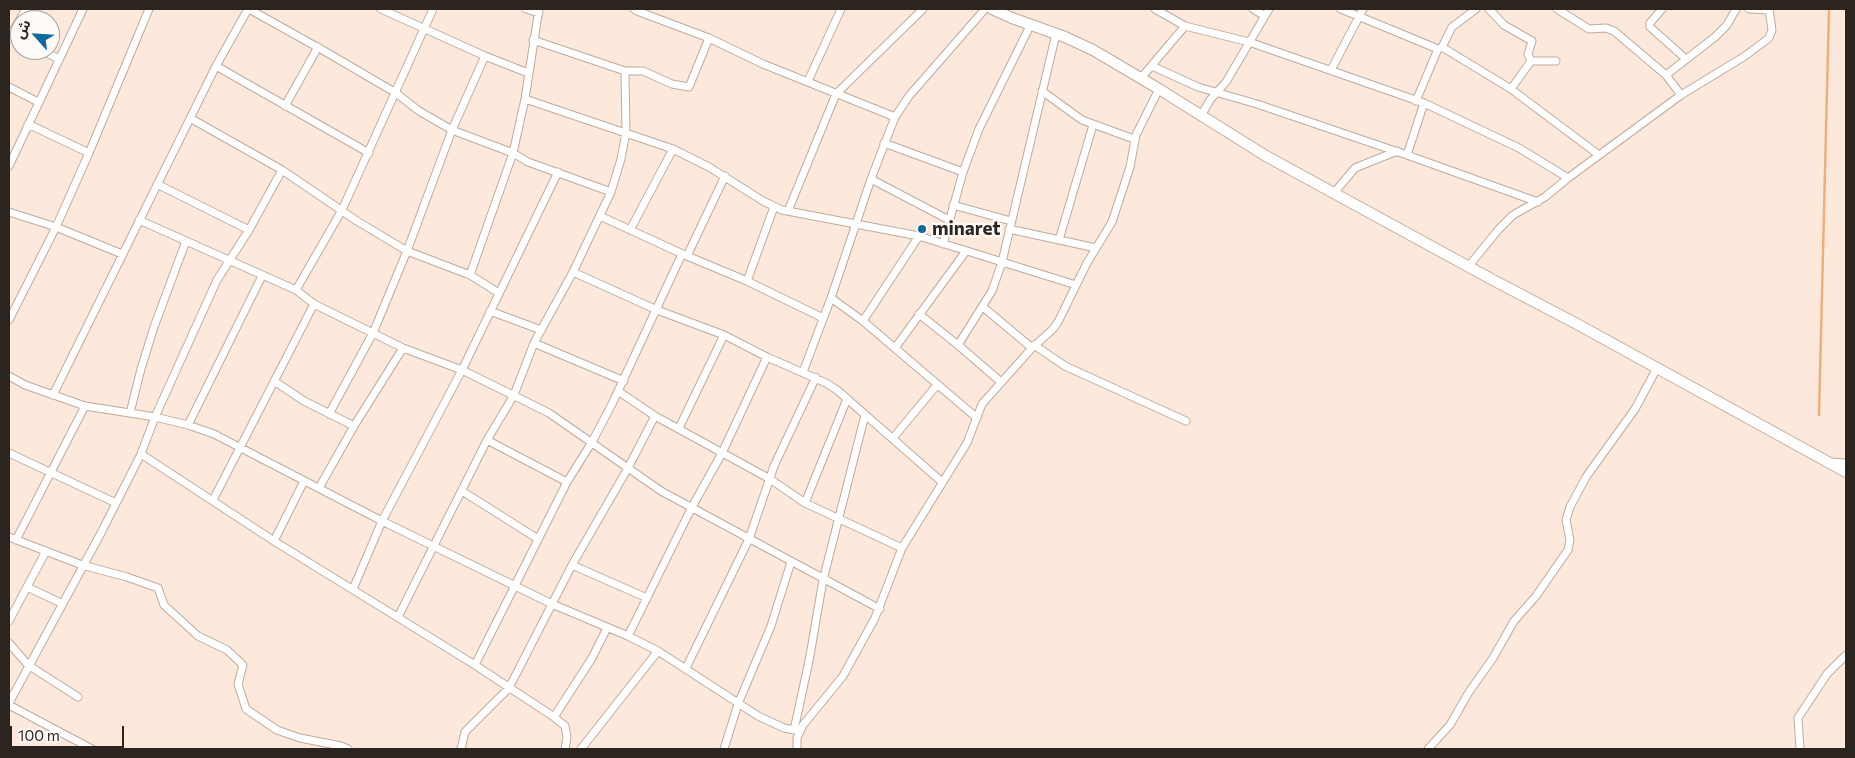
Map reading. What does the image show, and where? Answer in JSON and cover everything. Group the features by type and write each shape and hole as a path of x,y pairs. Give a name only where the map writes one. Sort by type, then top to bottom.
{"street":[{"path":"60,57 83,9"},
{"path":"9,320 56,227 149,9"},
{"path":"53,395 216,66 249,9 396,93 419,111 452,130 513,153 528,162 612,192"},
{"path":"381,9 485,56 528,73"},
{"path":"296,290 342,210 433,9"},
{"path":"470,275 513,153 525,99 539,11 526,9"},
{"path":"634,9 637,12 709,38 763,64 895,117"},
{"path":"808,81 842,9"},
{"path":"788,211 836,94 923,9"},
{"path":"803,372 824,318 884,142 895,117 909,96 992,9 1093,50 1259,152 1846,472"},
{"path":"1155,9 1185,26 1249,42 1416,102 1424,103 1519,148 1568,178"},
{"path":"1253,9 1265,16"},
{"path":"1200,116 1206,105 1226,82 1269,9"},
{"path":"1341,9 1440,48 1511,88 1599,155"},
{"path":"1331,70 1363,9"},
{"path":"1416,102 1440,48 1452,27 1476,9"},
{"path":"1489,9 1504,24 1532,41 1528,54 1531,61"},
{"path":"1557,9 1589,29 1606,28 1614,30 1666,75 1681,95"},
{"path":"1662,9 1650,23 1650,26 1686,59"},
{"path":"1666,75 1722,31 1736,9"},
{"path":"1468,267 1513,215 1538,202 1681,95 1745,56 1769,38 1772,30 1769,9 1749,9"},
{"path":"943,244 963,172 987,110 1031,24"},
{"path":"1141,78 1185,26"},
{"path":"958,345 992,291 1002,262 1056,34"},
{"path":"533,40 625,71 643,71 672,84 689,87 709,38"},
{"path":"284,106 318,47"},
{"path":"329,414 373,332 408,251 452,130 485,56"},
{"path":"9,166 59,60"},
{"path":"1511,88 1531,61"},
{"path":"1531,61 1556,61"},
{"path":"216,66 369,153"},
{"path":"1152,66 1198,87 1257,104 1538,202"},
{"path":"398,617 487,440 514,395 534,343 573,272 612,192 626,132 625,71"},
{"path":"9,87 38,102"},
{"path":"797,731 843,676 880,609 887,583 902,548 971,435 982,404 1033,346 1053,329 1058,322 1076,285 1112,222 1131,161 1134,140 1159,89"},
{"path":"1042,92 1074,115 1093,125 1134,140"},
{"path":"525,99 673,149 725,176 762,201 788,211 918,236 1076,285"},
{"path":"1407,155 1424,103"},
{"path":"190,118 282,170 408,251 470,275 500,293"},
{"path":"28,124 89,153"},
{"path":"1059,240 1093,125"},
{"path":"884,142 963,172"},
{"path":"630,230 673,149"},
{"path":"1334,194 1355,168 1397,152"},
{"path":"92,749 9,704 28,665 101,533 141,454 155,417 206,303 228,261 249,230 282,170"},
{"path":"353,589 382,521 462,370 558,172"},
{"path":"475,665 566,482 592,442 624,380 725,176"},
{"path":"871,179 949,220"},
{"path":"157,184 249,230"},
{"path":"953,205 1011,220"},
{"path":"747,281 774,206"},
{"path":"9,212 56,227 122,254"},
{"path":"600,216 747,281 824,318"},
{"path":"139,220 296,290 314,304 403,348 462,370 514,395 548,413 661,491 823,580 880,609"},
{"path":"1010,229 1096,248"},
{"path":"863,321 918,236"},
{"path":"130,413 154,327 186,241"},
{"path":"895,348 966,251"},
{"path":"573,272 657,310 724,335 767,357 816,377 837,390 942,482"},
{"path":"188,424 262,276"},
{"path":"831,298 863,321 976,418"},
{"path":"213,500 314,304"},
{"path":"983,307 1033,346 1064,366 1186,421"},
{"path":"490,311 541,330"},
{"path":"919,314 1001,382"},
{"path":"679,428 724,335"},
{"path":"534,343 624,380"},
{"path":"318,488 403,348"},
{"path":"628,636 692,507 722,453 767,357"},
{"path":"1428,749 1450,724 1469,692 1494,658 1514,621 1536,596 1568,550 1570,540 1566,520 1570,507 1590,472 1635,409 1657,368"},
{"path":"9,376 25,385 85,406 188,424 214,434 382,521 552,604 628,636 658,651 738,704 773,724 797,731"},
{"path":"686,668 749,539 770,479 816,377"},
{"path":"274,381 329,414 354,426"},
{"path":"893,438 937,384"},
{"path":"618,391 655,416 770,479 805,503 902,548"},
{"path":"805,503 847,399"},
{"path":"85,406 51,471 12,538 82,565 127,577 158,588 164,605 198,636 226,650 243,665 238,684 246,709 277,730 300,738 348,749"},
{"path":"796,749 797,731 823,580 865,414"},
{"path":"461,749 465,732 508,688 572,565 628,468 655,416"},
{"path":"487,440 566,482"},
{"path":"9,453 116,503"},
{"path":"141,454 274,541 475,665 554,717 565,726 567,737 565,749"},
{"path":"1830,462 1846,463"},
{"path":"274,541 304,481"},
{"path":"462,491 538,538"},
{"path":"9,621 46,550"},
{"path":"724,749 738,704 766,640 792,562"},
{"path":"572,565 647,598"},
{"path":"27,587 62,604"},
{"path":"554,717 592,658 606,628"},
{"path":"9,643 28,665 78,697"},
{"path":"580,749 658,651"},
{"path":"1800,749 1798,718 1827,674 1846,655"}],"waterway":[{"path":"1819,415 1829,9"}],"place":[{"name":"minaret","path":"922,229"}]}
